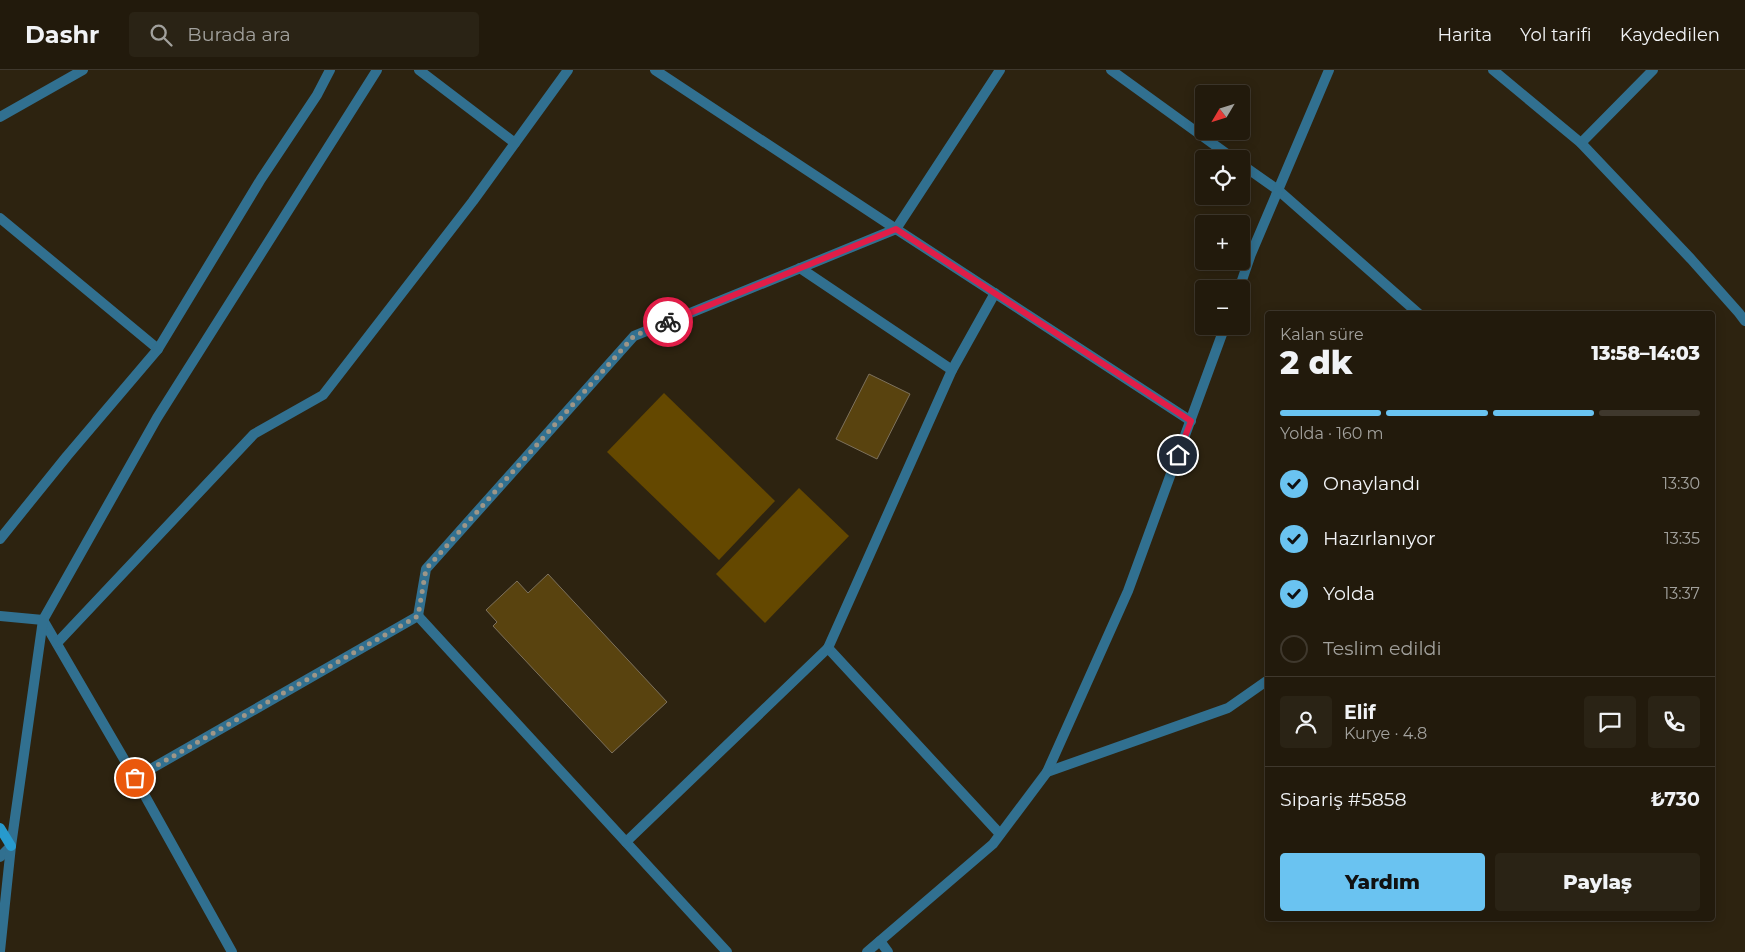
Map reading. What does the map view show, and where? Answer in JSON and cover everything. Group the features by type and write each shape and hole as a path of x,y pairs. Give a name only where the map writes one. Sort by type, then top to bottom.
{"street":[{"path":"0,117 84,70"},
{"path":"0,538 158,349 262,179 317,95 330,70"},
{"path":"0,951 11,846 43,620 157,418 377,70"},
{"path":"419,70 515,143"},
{"path":"57,643 254,434 323,395 473,201 568,70"},
{"path":"655,70 1191,421"},
{"path":"418,616 426,569 634,336 896,229 1000,70"},
{"path":"1111,70 1222,150"},
{"path":"1242,280 1329,70"},
{"path":"1493,70 1581,143 1743,315"},
{"path":"1581,143 1653,70"},
{"path":"1250,170 1278,190 1416,311"},
{"path":"0,218 158,349"},
{"path":"800,268 952,370"},
{"path":"626,842 828,648 952,370 995,293"},
{"path":"867,952 992,844 1047,772 1128,591 1222,335"},
{"path":"0,616 43,620"},
{"path":"135,778 418,616"},
{"path":"418,616 728,952"},
{"path":"43,620 135,778 232,952"},
{"path":"828,648 1000,834"},
{"path":"1047,772 1228,708 1265,682"},
{"path":"0,828 11,846"},
{"path":"0,857 11,846"},
{"path":"880,941 888,952"}],"shaded area":[{"path":"664,393 775,501 719,560 607,452"},
{"path":"799,488 849,536 765,623 716,574"}],"building":[{"path":"869,374 910,394 877,459 836,439"},
{"path":"548,574 667,702 612,753 493,626 497,622 486,610 517,581 528,593"}],"way so far":[{"path":"135,778 418,616 426,569 634,336 668,322"}],"route":[{"path":"668,322 896,229 1191,421 1178,455"}]}
